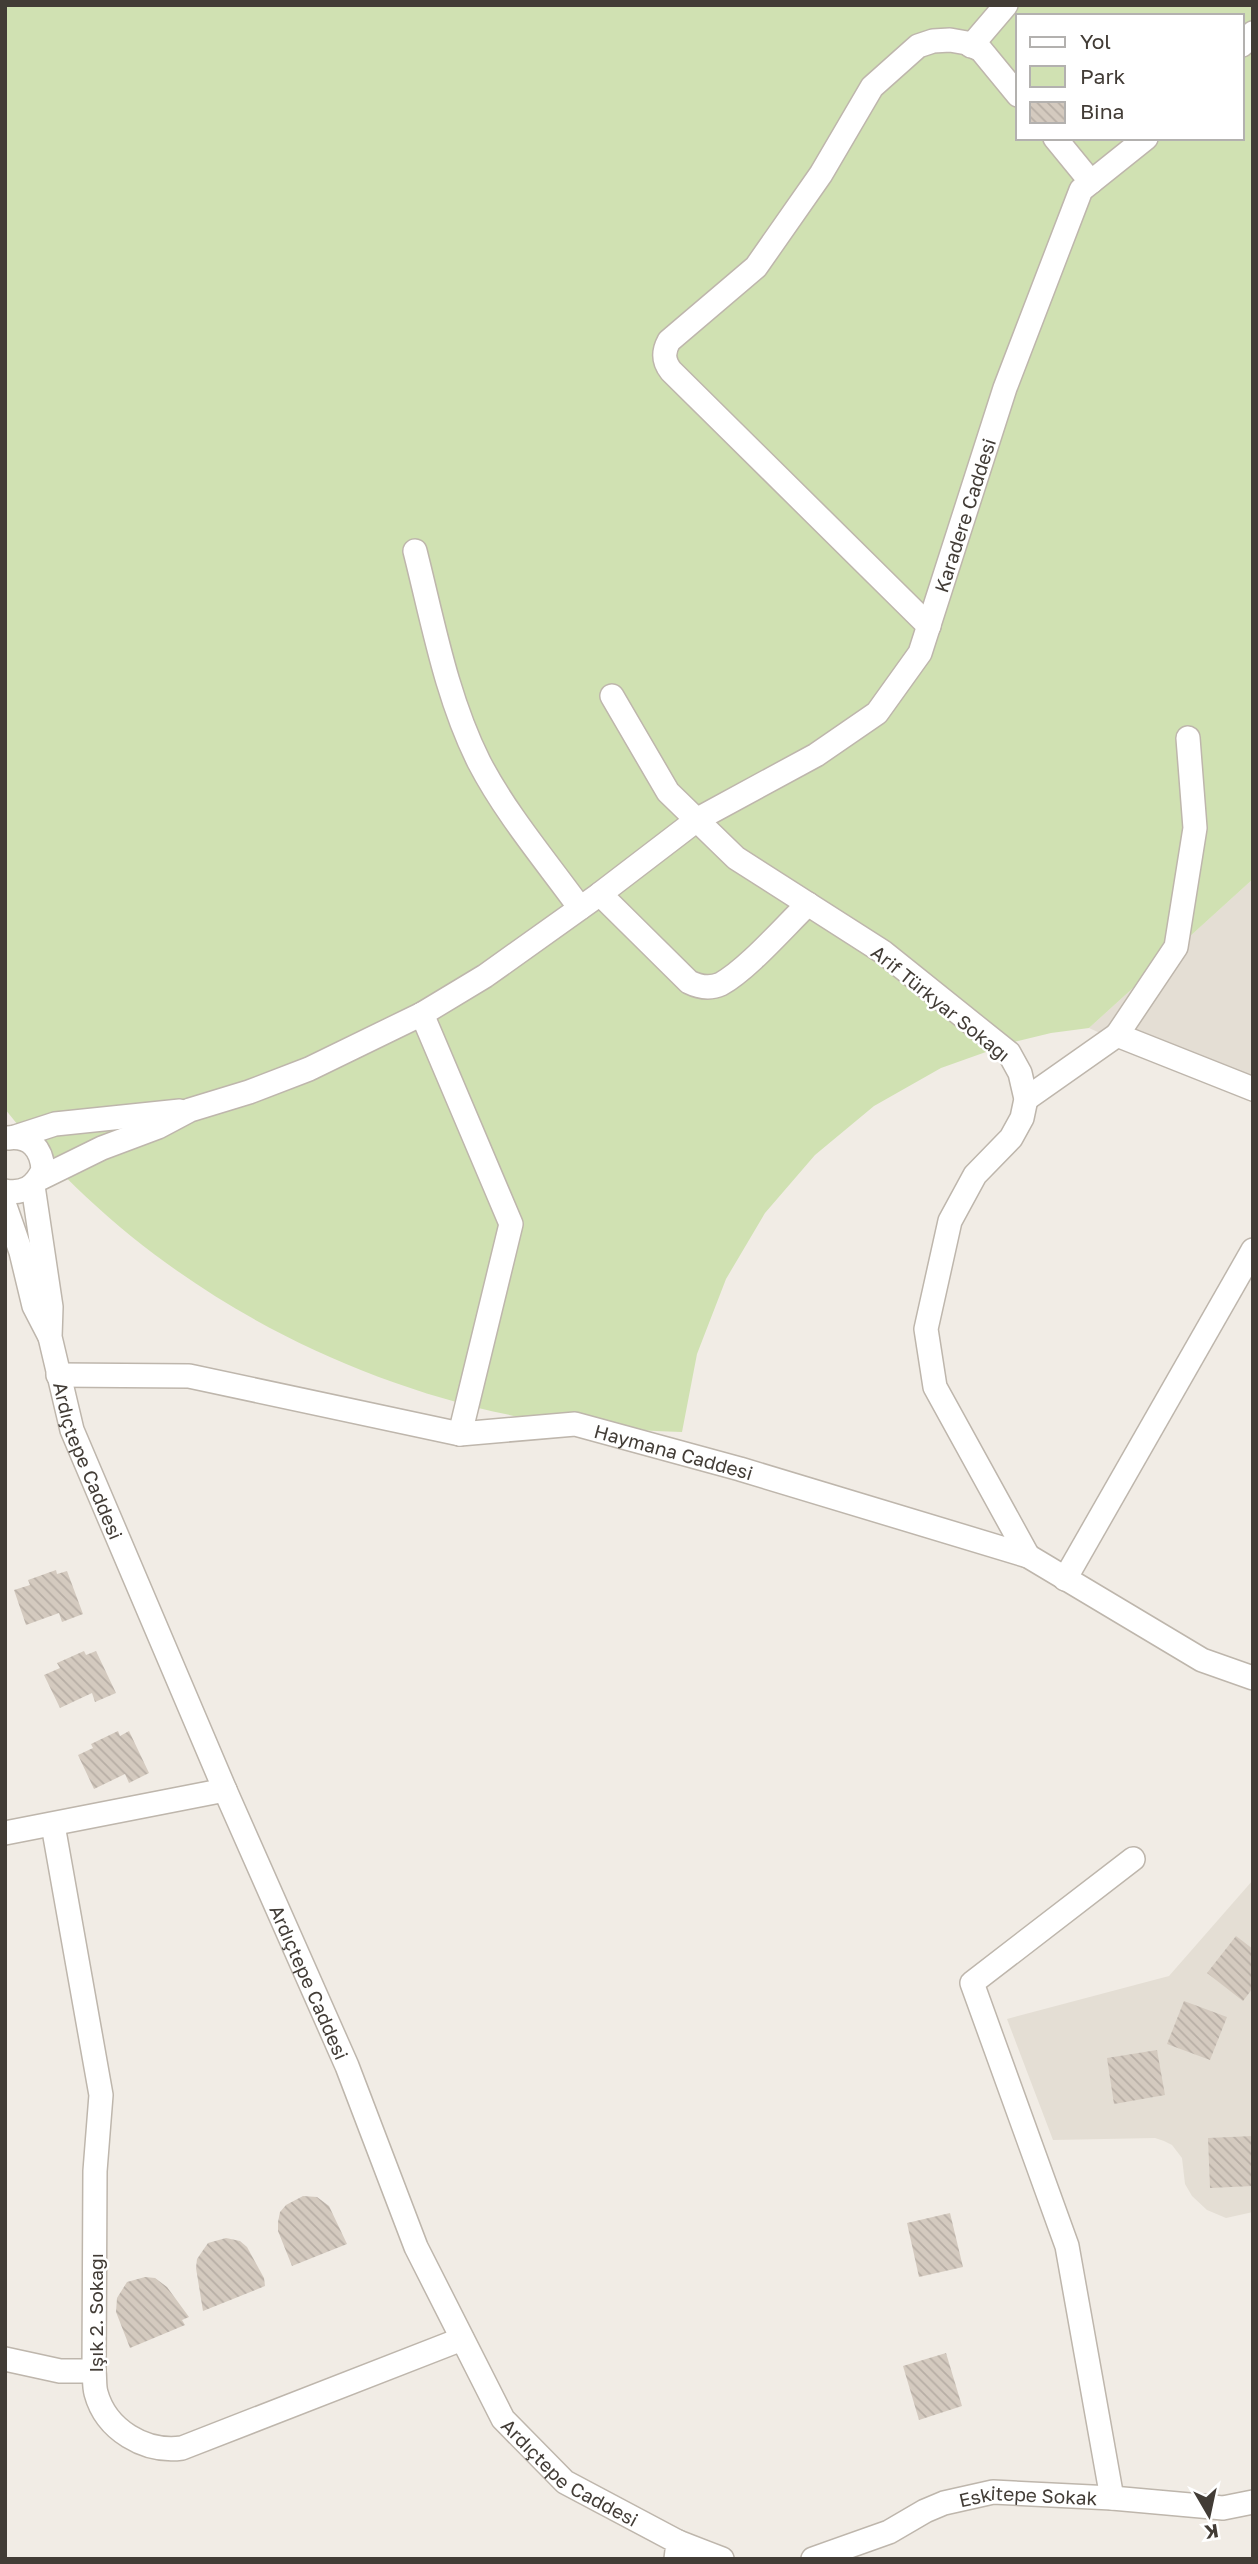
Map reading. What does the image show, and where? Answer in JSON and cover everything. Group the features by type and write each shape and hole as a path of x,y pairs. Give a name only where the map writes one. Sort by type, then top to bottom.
{"street":[{"path":"971,46 1006,5"},
{"path":"929,626 671,370 664,353 669,341 756,267 821,174 872,87 918,46 933,41 950,40 981,50 1016,92"},
{"path":"1057,140 1091,182"},
{"name":"Karadere Caddesi","path":"190,1110 249,1092 309,1069 422,1014 485,976 600,894 698,819 816,755 877,713 920,653 1006,388 1081,190 1144,140"},
{"path":"415,551 453,700 480,762 497,793 580,908"},
{"name":"Arif Türkyar Sokağı","path":"612,696 668,792 698,819 710,835 736,858 883,953 1009,1054 1020,1073 1026,1099"},
{"path":"1028,1556 935,1387 926,1329 950,1221 975,1175 1011,1138 1022,1118 1026,1099 1117,1035 1175,947 1195,828 1188,738"},
{"path":"600,894 689,982 703,987 720,984 741,968 808,904"},
{"path":"422,1014 511,1224 460,1434"},
{"path":"1117,1035 1253,1089"},
{"path":"8,1138 55,1124 190,1110"},
{"path":"5,1191 24,1191 102,1148 158,1127 190,1110"},
{"name":"Ardıçtepe Caddesi","path":"8,1138 24,1139 39,1151 43,1170 36,1182 51,1307 50,1337 72,1430 225,1790 347,2066 416,2247 503,2419 565,2482 677,2550"},
{"name":"Ardıçtepe Caddesi","path":"5,1206 18,1242 34,1306 50,1337"},
{"path":"1065,1579 1253,1250"},
{"name":"Haymana Caddesi","path":"58,1375 189,1376 460,1434 575,1424 740,1469 1028,1556 1202,1660 1253,1678"},
{"path":"5,1833 225,1790"},
{"name":"Işık 2. Sokağı","path":"53,1825 101,2095 95,2171 94,2371 96,2392 104,2412 118,2428 150,2447 166,2450 182,2448 462,2339"},
{"path":"1112,2498 1067,2246 972,1983 1133,1859"},
{"path":"5,2359 60,2371 94,2371"},
{"name":"Eskitepe Sokak","path":"813,2559 889,2532 925,2511 968,2496 993,2492 1112,2498 1223,2508 1253,2502"},
{"path":"677,2550 698,2559"},
{"path":"677,2550 722,2559"}],"shaded area":[{"path":"1253,879 1253,1103 1089,1028"},
{"path":"1253,1880 1253,2212 1226,2218 1207,2210 1192,2196 1185,2184 1182,2158 1172,2145 1164,2141 1155,2138 1053,2140 1007,2019 1169,1976"}],"green space":[{"path":"5,5 1253,5 1253,879 1089,1028 1014,1042 941,1068 874,1106 815,1155 765,1213 726,1279 697,1354 682,1432 600,1428 519,1417 444,1399 372,1374 302,1344 235,1308 171,1266 111,1219 56,1167 5,1109"}],"building":[{"path":"56,1570 57,1574 67,1571 83,1614 62,1622 59,1613 26,1625 14,1590 30,1585 28,1580"},
{"path":"84,1651 86,1655 96,1651 116,1693 95,1702 92,1693 60,1708 44,1675 60,1668 57,1663"},
{"path":"118,1731 120,1736 129,1731 149,1773 129,1783 125,1774 94,1789 78,1755 93,1748 91,1744"},
{"path":"1236,1936 1253,1949 1253,1988 1243,2001 1207,1973"},
{"path":"1184,2001 1227,2017 1210,2060 1167,2044"},
{"path":"1157,2050 1165,2095 1114,2104 1107,2058"},
{"path":"1253,2136 1253,2186 1210,2188 1208,2138"},
{"path":"303,2196 317,2197 329,2206 347,2244 292,2266 278,2231 278,2222 280,2212 286,2205"},
{"path":"950,2213 963,2267 919,2277 907,2223"},
{"path":"226,2238 240,2241 247,2247 264,2278 265,2286 203,2311 197,2259 208,2243"},
{"path":"145,2277 155,2278 167,2287 189,2317 182,2320 185,2325 130,2348 116,2312 117,2298 127,2282"},
{"path":"946,2353 962,2406 919,2420 903,2366"}]}
